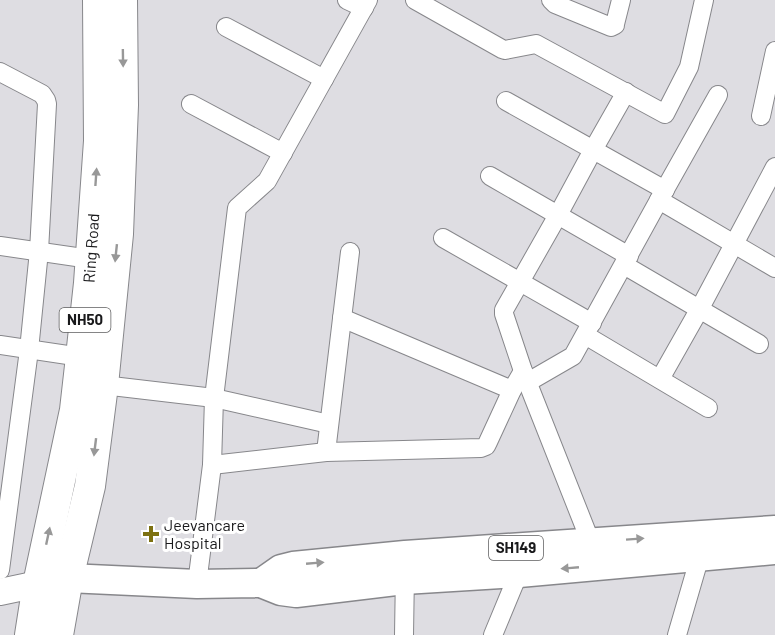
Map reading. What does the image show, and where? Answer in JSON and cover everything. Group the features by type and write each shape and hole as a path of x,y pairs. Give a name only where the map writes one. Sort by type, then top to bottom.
{"highway":[{"name":"Ring Road","path":"30,635 38,584 75,410 81,357 99,141 98,0"},
{"name":"Ring Road","path":"58,635 68,578 90,486 103,385 118,234 123,105 122,0"}],"main road":[{"name":"SH149","path":"405,568 530,547 775,530"},
{"name":"SH149","path":"38,584 68,578 196,584 261,583 280,569 293,566 519,573 775,550"},
{"path":"0,592 38,584"}],"street":[{"path":"196,584 212,465 214,398 237,208 267,180 366,4 346,0"},
{"path":"415,0 502,49 536,44 665,114 689,67 704,0"},
{"path":"551,0 555,4 613,27 621,0"},
{"path":"226,27 324,79"},
{"path":"761,116 775,51"},
{"path":"0,72 42,94 46,100 39,251 0,570"},
{"path":"591,543 521,381 504,314 626,92"},
{"path":"212,465 326,452 486,446 521,381 573,356 718,95"},
{"path":"506,101 593,150 734,244 775,268"},
{"path":"191,104 283,153"},
{"path":"660,380 775,167"},
{"path":"490,176 558,215 699,310 759,344"},
{"path":"443,238 520,282 660,380 708,408"},
{"path":"0,246 90,259"},
{"path":"326,452 350,252"},
{"path":"342,318 521,381"},
{"path":"0,345 81,357"},
{"path":"103,385 214,398 329,424"},
{"path":"493,635 530,547"},
{"path":"677,635 700,556"},
{"path":"404,635 405,568"}],"place":[{"name":"Jeevancare Hospital","path":"151,534"}]}
